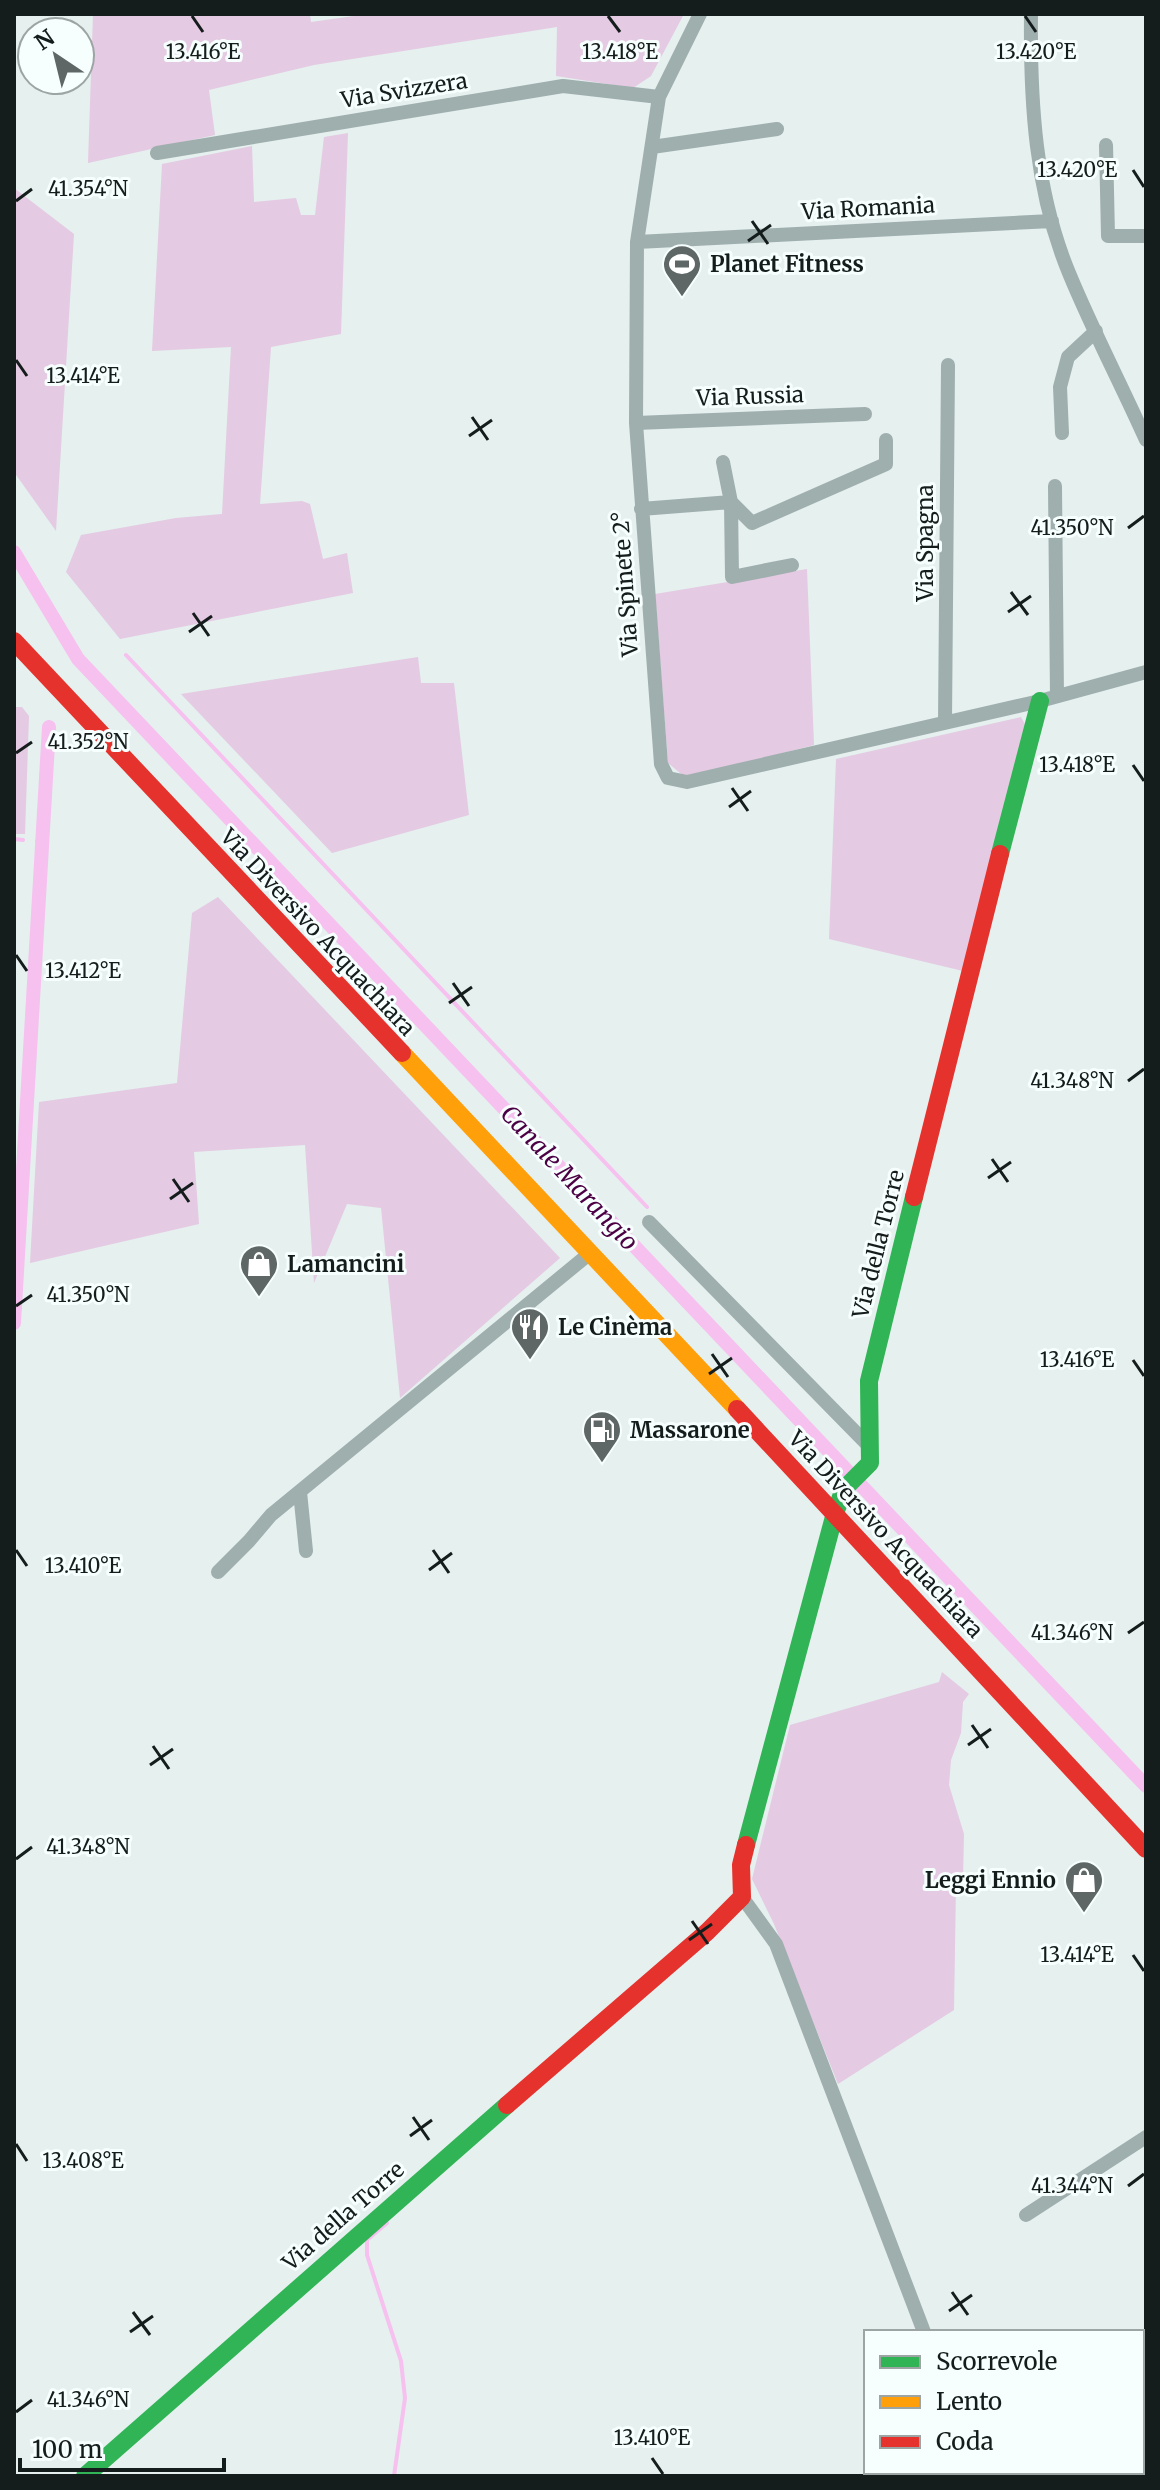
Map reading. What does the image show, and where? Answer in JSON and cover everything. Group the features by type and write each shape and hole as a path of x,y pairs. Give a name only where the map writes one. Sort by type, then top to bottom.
{"street":[{"name":"Via Spinete 2°","path":"700,14 659,97 637,242 636,423 661,764 668,778 687,782 1048,699"},
{"path":"1031,14 1030,73 1037,153 1052,221 1068,272 1146,440"},
{"name":"Via Svizzera","path":"157,153 563,86 659,97"},
{"path":"652,147 777,129"},
{"path":"1106,145 1108,236 1146,236"},
{"name":"Via Romania","path":"637,242 1052,221"},
{"path":"1062,433 1060,387 1068,357 1096,331"},
{"name":"Via Spagna","path":"945,722 948,365"},
{"name":"Via Russia","path":"636,423 865,414"},
{"path":"641,509 731,502 752,523 886,464 886,440"},
{"path":"723,462 731,502 732,577 792,565"},
{"path":"1055,486 1048,699 1146,672"},
{"name":"Via Diversivo Acquachiara","path":"14,641 835,1513 1146,1849"},
{"name":"Via della Torre","path":"869,1455 869,1381 942,1080 1048,699"},
{"path":"649,1222 869,1455 844,1489 835,1513 741,1865 742,1897 776,1944 923,2330"},
{"path":"218,1572 271,1515 589,1254"},
{"path":"300,1492 306,1551"},
{"name":"Via della Torre","path":"85,2476 335,2254 707,1932 742,1897"},
{"path":"1026,2215 1146,2137"}],"shaded area":[{"path":"310,14 311,22 368,14 684,14 651,76 633,88 556,76 557,27 314,65 209,90 215,135 88,163 90,96 96,96 96,16 93,16"},
{"path":"348,133 341,334 271,347 260,504 302,501 310,504 323,559 347,553 353,593 120,639 66,572 81,535 176,518 222,514 231,347 152,351 162,164 252,146 254,202 296,198 301,215 315,215 324,137"},
{"path":"14,188 74,234 56,531 14,472"},
{"path":"807,569 814,745 686,778 668,763 655,594"},
{"path":"418,657 421,683 454,683 469,815 332,853 181,694"},
{"path":"14,707 22,707 29,716 25,834 14,834"},
{"path":"1021,717 1026,726 963,971 829,939 836,759"},
{"path":"218,897 560,1258 400,1398 381,1208 347,1204 314,1283 305,1145 194,1152 199,1224 30,1263 39,1102 177,1083 192,913"},
{"path":"942,1672 969,1694 963,1702 961,1733 951,1760 949,1785 964,1834 963,1879 956,1885 954,2010 838,2084 774,1924 752,1879 790,1725 939,1682"}],"waterway":[{"name":"Canale Marangio","path":"14,552 78,659 1146,1786"},
{"path":"126,655 647,1207"},
{"path":"14,1323 49,727"},
{"path":"14,839 23,840"},
{"path":"37,841 42,841"},
{"path":"387,2223 367,2240 367,2255 401,2361 405,2398 394,2476"}],"traffic: fast":[{"path":"1000,854 1040,701"},
{"path":"746,1845 835,1513 844,1489 870,1463 869,1381 914,1197"},
{"path":"85,2476 507,2105"}],"traffic: slow":[{"path":"402,1053 737,1409"}],"traffic: jam":[{"path":"14,641 402,1053"},
{"path":"914,1197 1000,854"},
{"path":"737,1409 1146,1849"},
{"path":"507,2105 707,1932 742,1897 741,1865 746,1845"}],"place":[{"name":"Planet Fitness","path":"682,298"},
{"name":"Lamancini","path":"259,1298"},
{"name":"Le Cinèma","path":"530,1361"},
{"name":"Massarone","path":"602,1464"},
{"name":"Leggi Ennio","path":"1084,1914"}]}
